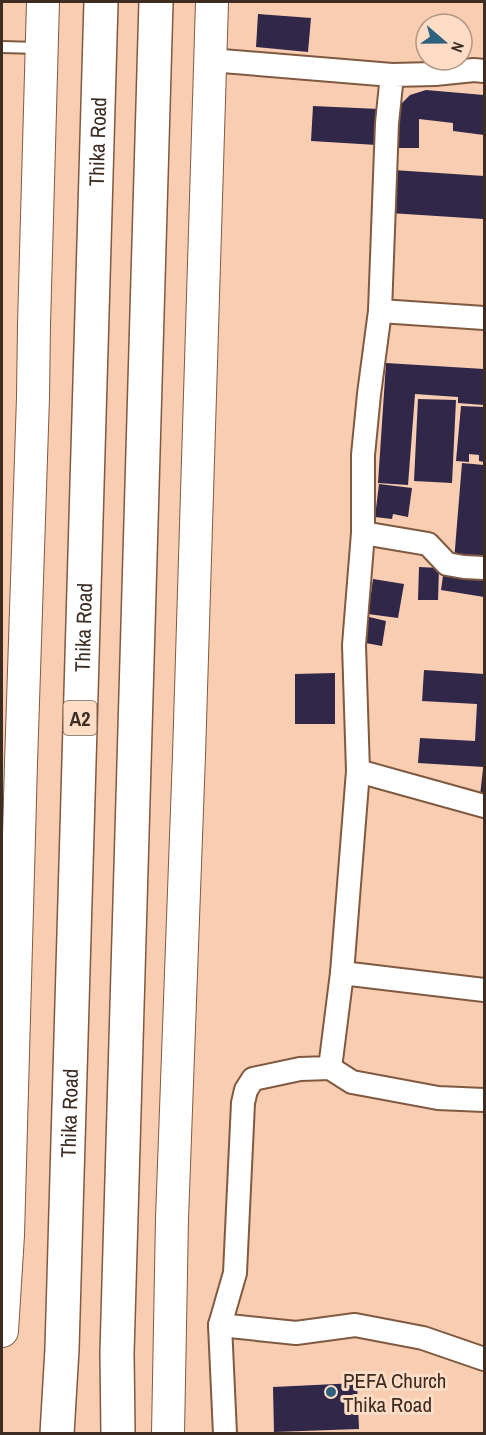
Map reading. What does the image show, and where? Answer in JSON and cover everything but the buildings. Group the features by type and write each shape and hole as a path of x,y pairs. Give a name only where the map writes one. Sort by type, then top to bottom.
{"highway":[{"name":"Thika Road","path":"57,1434 62,1349 101,2"},
{"path":"118,1434 117,1353 156,2"}],"main road":[{"path":"2,1331 8,1235 11,763 33,409 43,2"},
{"path":"168,1434 172,1219 212,2"}],"street":[{"path":"210,60 392,75 484,71"},
{"path":"330,1068 342,973 358,771 354,645 363,533 363,455 380,311 387,123 392,75"},
{"path":"380,311 484,318"},
{"path":"363,533 428,544 447,564 484,568"},
{"path":"358,771 484,806"},
{"path":"342,973 484,990"},
{"path":"225,1434 220,1325 235,1273 243,1103 246,1090 253,1079 300,1069 330,1068 352,1082 438,1098 484,1100"},
{"path":"220,1325 296,1333 355,1325 423,1338 484,1359"}],"lane":[{"path":"2,47 42,48"}],"place":[{"name":"PEFA Church Thika Road","path":"331,1392"}]}
